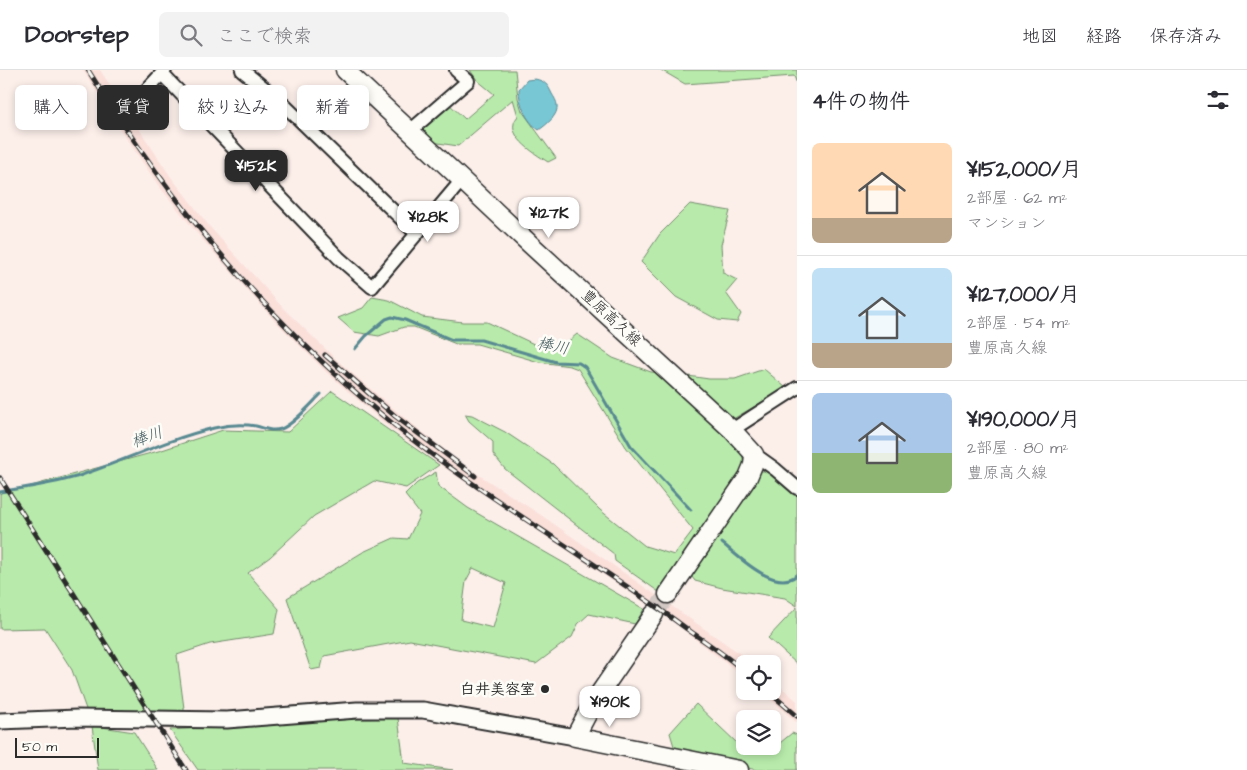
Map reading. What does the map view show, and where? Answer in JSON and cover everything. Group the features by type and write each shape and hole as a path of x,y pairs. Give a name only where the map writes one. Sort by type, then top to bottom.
{"main road":[{"name":"豊原高久線","path":"345,70 732,430 754,454"},
{"path":"668,594 748,476 753,465 754,454"},
{"path":"654,614 593,703 575,737 739,770"}],"street":[{"path":"242,70 279,100 417,234"},
{"path":"410,130 468,81 456,70"},
{"path":"152,85 164,72 339,258 372,287 462,180"},
{"path":"732,430 797,388"},
{"path":"754,454 797,488"},
{"path":"0,721 77,718 227,720 357,710 406,709 452,714 575,737"}],"shaded area":[{"path":"83,70 100,70 110,85 97,85 97,93"},
{"path":"120,130 140,130 171,177 210,227 284,309 338,361 462,464 541,515 742,655 736,655 736,671 668,618 455,475 390,428 327,373 273,319 200,237 158,185"},
{"path":"781,687 797,701 797,723 771,700 781,700"}],"green space":[{"path":"470,70 515,70 518,98 522,111 556,158 548,162 528,148 517,136 514,130 514,123 518,116 513,99 458,146 432,142 418,130 448,103 465,119 494,94 477,80"},
{"path":"661,70 797,70 797,84 794,76 685,84"},
{"path":"690,204 730,211 721,245 723,273 737,280 726,293 741,314 737,322 718,320 676,297 641,262 660,234"},
{"path":"372,297 389,300 422,317 463,322 487,322 536,345 558,350 577,334 613,358 651,372 662,373 738,447 743,461 739,476 659,592 615,561 614,554 505,469 493,454 493,442 469,421 465,414 472,415 505,432 553,464 600,510 645,546 674,555 693,530 626,447 578,369 570,366 539,362 477,344 456,344 414,327 404,327 379,336 354,332 338,318 363,308"},
{"path":"764,369 786,388 733,419 688,376 709,379 735,379"},
{"path":"332,391 439,465 406,488 374,481 314,516 270,557 248,573 279,609 274,634 210,644 177,655 185,716 95,726 134,732 158,770 98,770 92,726 72,670 45,628 0,629 0,493 162,450 223,430 288,432"},
{"path":"760,471 771,471 797,496 797,606 785,598 722,588 695,581 689,573"},
{"path":"436,472 438,486 468,508 644,609 635,624 589,614 578,624 572,637 536,664 410,640 324,656 321,668 311,670 287,598 363,552 394,538 408,539 420,514 405,495 417,483","holes":["473,568 506,583 493,628 461,620 466,581"]},
{"path":"797,607 797,664 768,638"},
{"path":"696,704 736,742 736,755 781,755 781,742 792,733 797,735 797,770 757,770 676,753 670,733"},
{"path":"398,718 404,763 453,770 198,770 170,730 355,719"}],"water":[{"path":"535,79 544,82 548,86 557,105 554,116 539,130 527,117 519,95 519,89 527,80"}],"waterway":[{"name":"棒川","path":"355,349 366,336 386,319 392,317 405,320 452,340 481,340 556,362 579,363 585,367 631,446 691,510"},
{"name":"棒川","path":"0,492 72,478 180,438 214,428 240,425 256,426 271,430 281,429 297,418 321,394"},
{"name":"棒川","path":"722,543 747,564 768,576 778,580 788,579 797,575"}],"tunnel":[{"path":"654,614 668,594"}],"railway":[{"path":"88,70 126,128 208,239 300,341 351,388 403,432 459,474 631,589 736,664"},
{"path":"325,355 395,416 475,476"},
{"path":"0,478 186,770"},
{"path":"778,700 797,716"}],"place":[{"name":"白井美容室","path":"545,689"}]}
